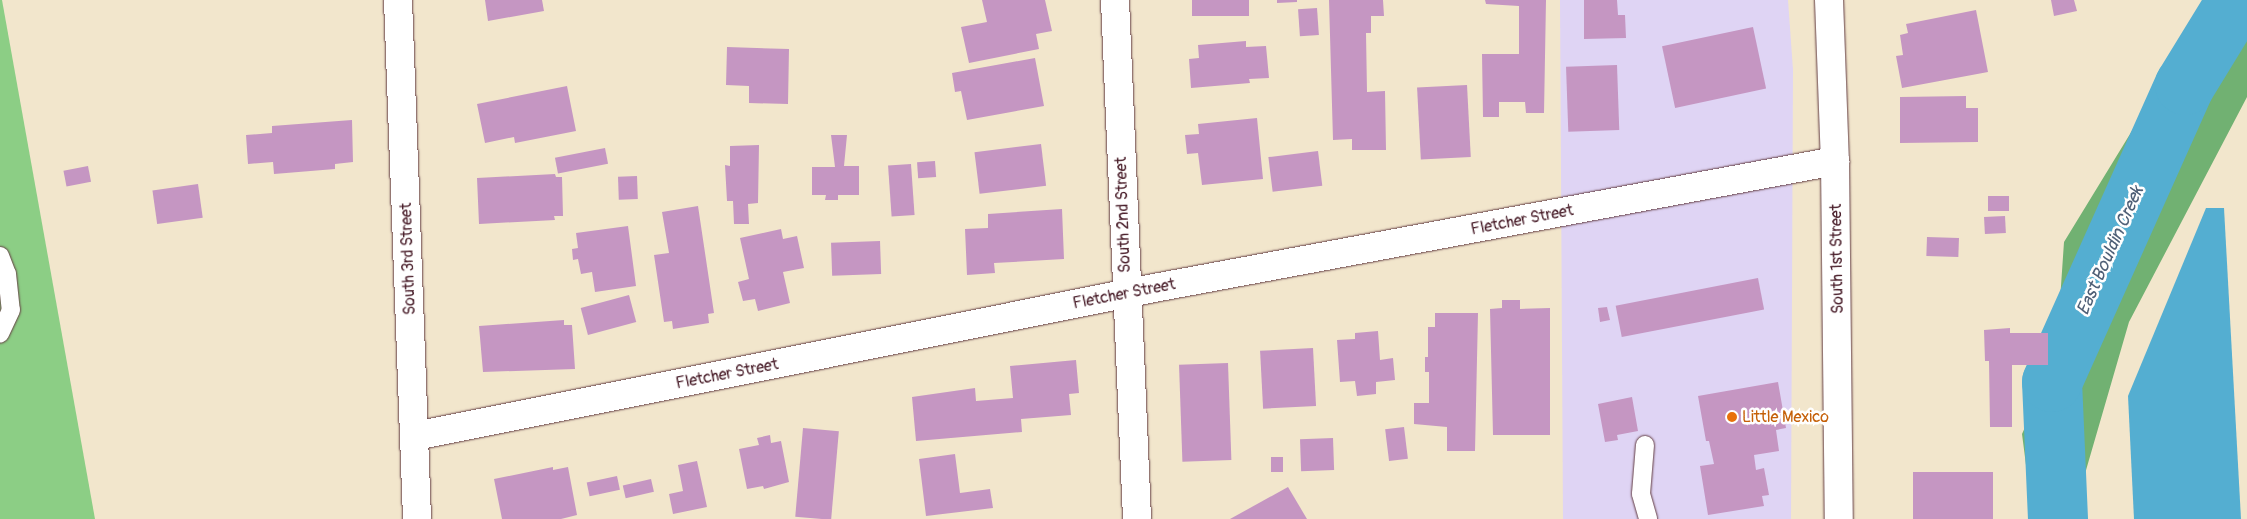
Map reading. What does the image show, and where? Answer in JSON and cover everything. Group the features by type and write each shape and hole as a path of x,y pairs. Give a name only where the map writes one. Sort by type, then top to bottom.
{"street":[{"name":"South 3rd Street","path":"398,0 417,519"},
{"name":"South 2nd Street","path":"1115,0 1137,519"},
{"name":"South 1st Street","path":"1829,0 1835,161 1839,519"},
{"name":"Fletcher Street","path":"415,436 1126,294 1835,161"}],"lane":[{"path":"0,256 7,274 10,310 0,334"},
{"path":"1645,445 1641,494 1648,519"}],"shaded area":[{"path":"1560,0 1788,0 1793,70 1791,519 1563,519"}],"green space":[{"path":"0,0 2,0 95,519 0,519"},
{"path":"2212,0 2247,0 2247,97 2129,322 2082,484 2083,519 2033,519 2022,434 2056,359 2064,242"}],"water":[{"path":"2206,208 2224,208 2241,519 2134,519 2128,396"}],"building":[{"path":"485,0 542,0 544,11 488,21"},
{"path":"982,0 1045,0 1052,31 1036,34 1039,49 969,63 961,27 987,22"},
{"path":"1192,0 1249,0 1249,16 1192,16"},
{"path":"1277,0 1297,0 1297,2 1277,3"},
{"path":"1329,0 1383,0 1384,16 1371,16 1371,33 1366,33 1367,92 1385,91 1386,150 1352,150 1352,139 1333,140"},
{"path":"1485,0 1546,0 1544,113 1526,113 1525,102 1499,102 1499,117 1483,117 1482,54 1519,54 1519,6 1486,4"},
{"path":"1584,0 1617,0 1618,15 1625,15 1626,38 1584,39"},
{"path":"2051,0 2074,0 2077,11 2054,16"},
{"path":"1317,8 1319,35 1300,36 1298,9"},
{"path":"1976,10 1988,72 1902,88 1896,56 1903,55 1900,35 1908,33 1906,24"},
{"path":"1753,27 1766,89 1675,108 1662,46"},
{"path":"1246,41 1246,47 1266,46 1269,78 1249,79 1250,83 1191,88 1189,59 1199,58 1198,45"},
{"path":"727,47 789,49 788,104 749,103 749,86 726,85"},
{"path":"1035,58 1044,106 967,120 961,91 955,92 952,73"},
{"path":"1617,65 1619,130 1568,132 1566,67"},
{"path":"1467,85 1471,157 1421,160 1417,88"},
{"path":"567,86 576,131 515,143 514,137 485,143 477,104"},
{"path":"1966,96 1966,108 1978,108 1978,142 1900,143 1900,97"},
{"path":"1257,118 1263,179 1202,185 1198,153 1187,154 1185,135 1199,134 1198,124"},
{"path":"352,120 353,162 335,164 335,169 274,174 273,162 248,164 246,135 272,133 272,126"},
{"path":"831,135 847,135 844,166 859,166 859,195 838,195 838,200 825,200 826,195 812,195 812,167 835,167"},
{"path":"1041,144 1046,186 980,194 974,152"},
{"path":"759,145 758,203 748,204 749,224 734,224 733,201 727,201 725,165 730,166 730,146"},
{"path":"605,148 608,164 558,173 555,158"},
{"path":"1318,151 1322,186 1273,192 1268,157"},
{"path":"935,161 936,177 918,178 917,162"},
{"path":"911,164 915,215 892,216 888,166"},
{"path":"88,166 91,182 67,186 63,171"},
{"path":"555,174 556,177 562,177 563,216 554,216 555,220 479,224 477,178"},
{"path":"637,176 638,199 619,200 618,177"},
{"path":"198,184 203,218 157,224 152,190"},
{"path":"1988,196 2009,196 2009,211 1988,211"},
{"path":"698,206 714,313 708,314 709,323 673,329 672,321 664,322 654,255 669,253 662,212"},
{"path":"1062,209 1064,259 994,263 995,273 967,275 965,229 988,228 988,214"},
{"path":"2005,216 2006,233 1985,234 1984,217"},
{"path":"628,226 636,286 595,292 592,272 581,274 578,259 573,260 572,249 578,248 576,233"},
{"path":"781,229 783,239 797,236 804,268 783,272 790,303 758,311 755,299 743,301 738,282 749,279 740,238"},
{"path":"1927,237 1959,238 1958,257 1926,256"},
{"path":"880,241 881,274 832,276 831,243"},
{"path":"1758,278 1764,309 1622,337 1616,306"},
{"path":"629,295 636,322 588,335 581,308"},
{"path":"1502,300 1520,300 1520,309 1550,308 1550,435 1493,435 1490,309 1502,308"},
{"path":"1607,307 1610,320 1600,322 1598,308"},
{"path":"1435,313 1478,313 1475,451 1447,451 1447,427 1414,424 1414,403 1429,403 1429,372 1425,372 1425,357 1428,357 1428,327 1435,327"},
{"path":"564,320 564,325 572,325 575,369 483,372 479,326"},
{"path":"2010,328 2010,333 2048,333 2048,365 2012,365 2012,427 1990,427 1989,361 1985,361 1984,330"},
{"path":"1378,331 1380,360 1393,358 1395,380 1376,382 1376,394 1357,396 1355,381 1340,382 1337,340 1355,339 1355,333"},
{"path":"1313,348 1316,406 1263,409 1260,351"},
{"path":"1076,360 1079,393 1069,394 1071,415 1021,419 1022,432 916,441 912,397 975,388 976,401 1013,398 1010,366"},
{"path":"1228,363 1231,460 1182,462 1179,365"},
{"path":"1778,382 1786,428 1776,430 1779,451 1754,455 1756,470 1764,468 1769,495 1762,496 1764,506 1708,515 1700,466 1714,464 1709,441 1706,441 1698,396"},
{"path":"1632,397 1638,431 1617,435 1618,440 1605,442 1598,404"},
{"path":"1404,427 1408,459 1389,461 1385,429"},
{"path":"803,428 839,431 831,519 795,517"},
{"path":"770,435 771,443 781,441 789,482 764,489 763,486 747,489 739,449 759,445 757,438"},
{"path":"1333,438 1334,470 1301,471 1300,439"},
{"path":"955,454 960,493 990,489 993,508 926,516 919,459"},
{"path":"1271,457 1283,457 1283,472 1271,472"},
{"path":"697,461 707,507 673,514 669,494 683,491 678,465"},
{"path":"553,467 553,470 568,467 577,515 561,519 502,519 494,479"},
{"path":"1913,472 1993,472 1993,519 1913,519"},
{"path":"617,476 620,490 590,496 587,482"},
{"path":"651,479 654,492 626,498 623,486"},
{"path":"1288,487 1307,519 1230,519"}],"waterway":[{"name":"East Bouldin Creek","path":"2058,519 2052,382 2185,85 2237,0"}],"place":[{"name":"Little Mexico","path":"1732,417"}]}
